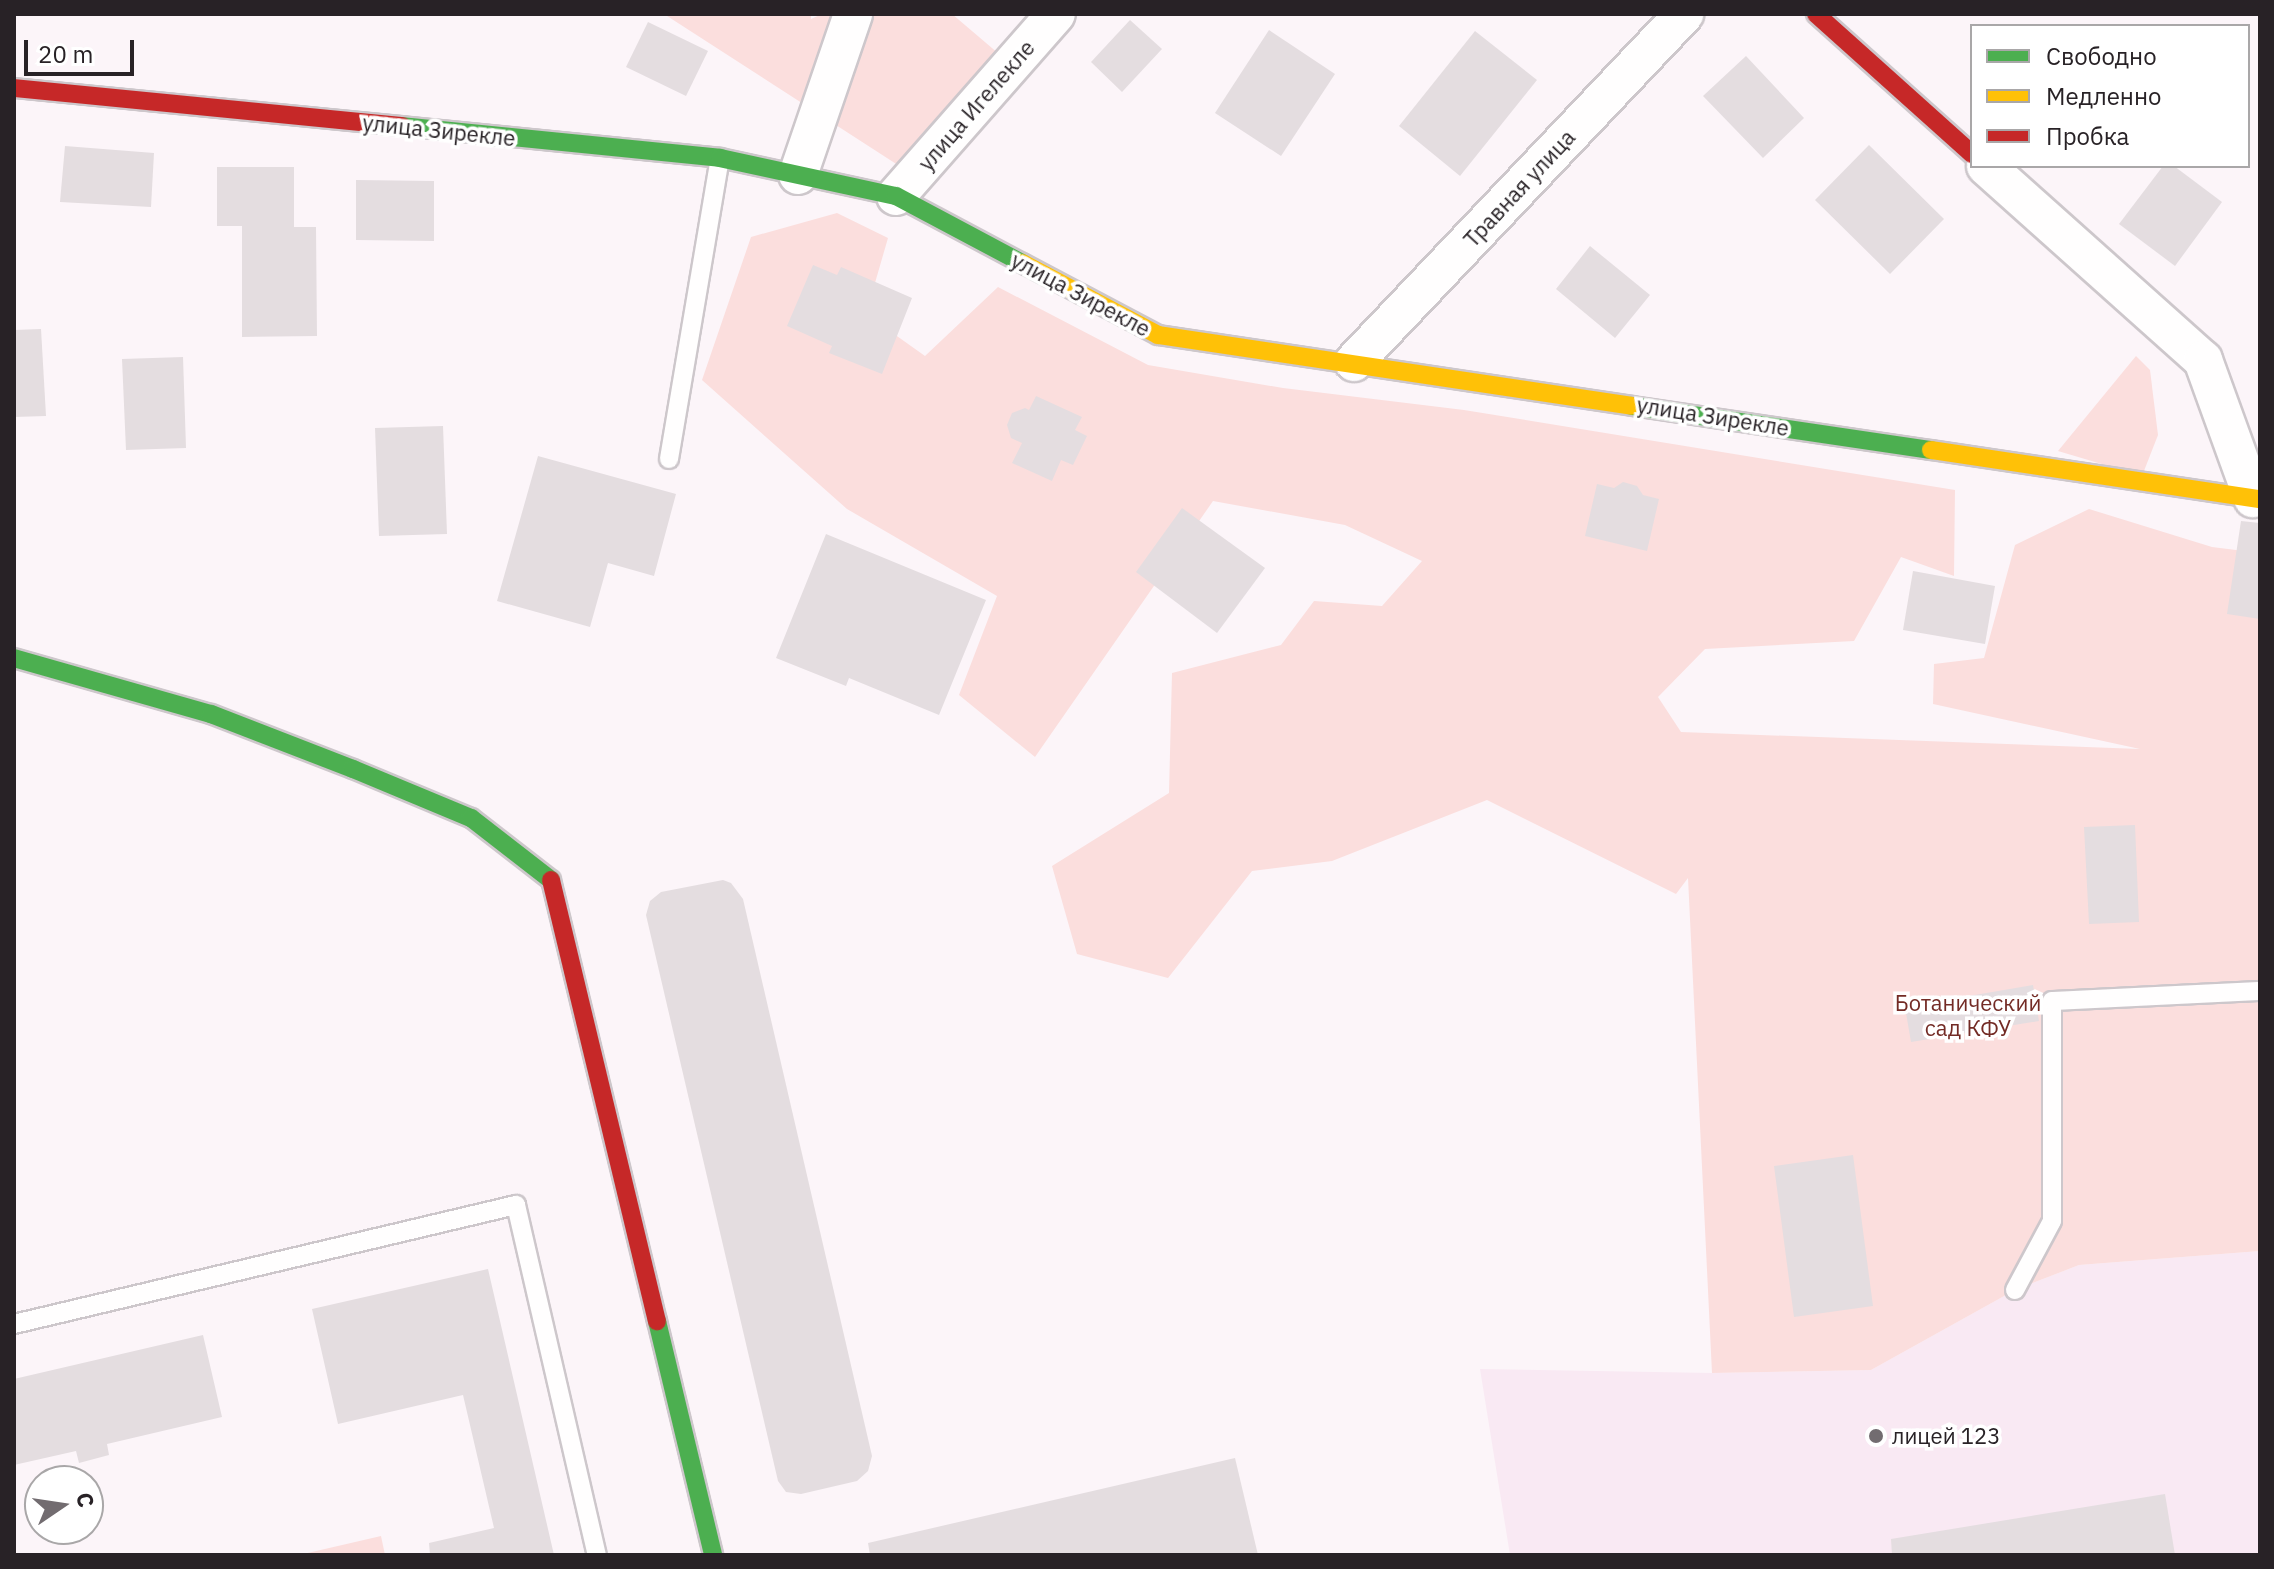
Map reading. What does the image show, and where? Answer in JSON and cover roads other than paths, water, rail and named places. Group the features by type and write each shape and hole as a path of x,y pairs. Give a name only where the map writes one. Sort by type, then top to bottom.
{"street":[{"path":"798,175 853,14"},
{"name":"улица Игелекле","path":"896,196 1056,14"},
{"name":"Травная улица","path":"1354,362 1684,14"},
{"path":"1816,14 1970,152"},
{"name":"улица Зирекле","path":"14,88 720,158 896,196 1158,335 2257,498 2203,360 1988,168"},
{"path":"14,658 211,714 353,769 471,818 550,876 713,1555"}],"lane":[{"path":"669,459 720,158"},
{"path":"2015,1290 2052,1221 2052,1001 2260,991"},
{"path":"14,1324 516,1205 597,1555"}],"place":[{"name":"лицей 123","path":"1876,1436"}],"park label":[{"name":"Ботанический сад КФУ","path":"1968,1014"}]}
